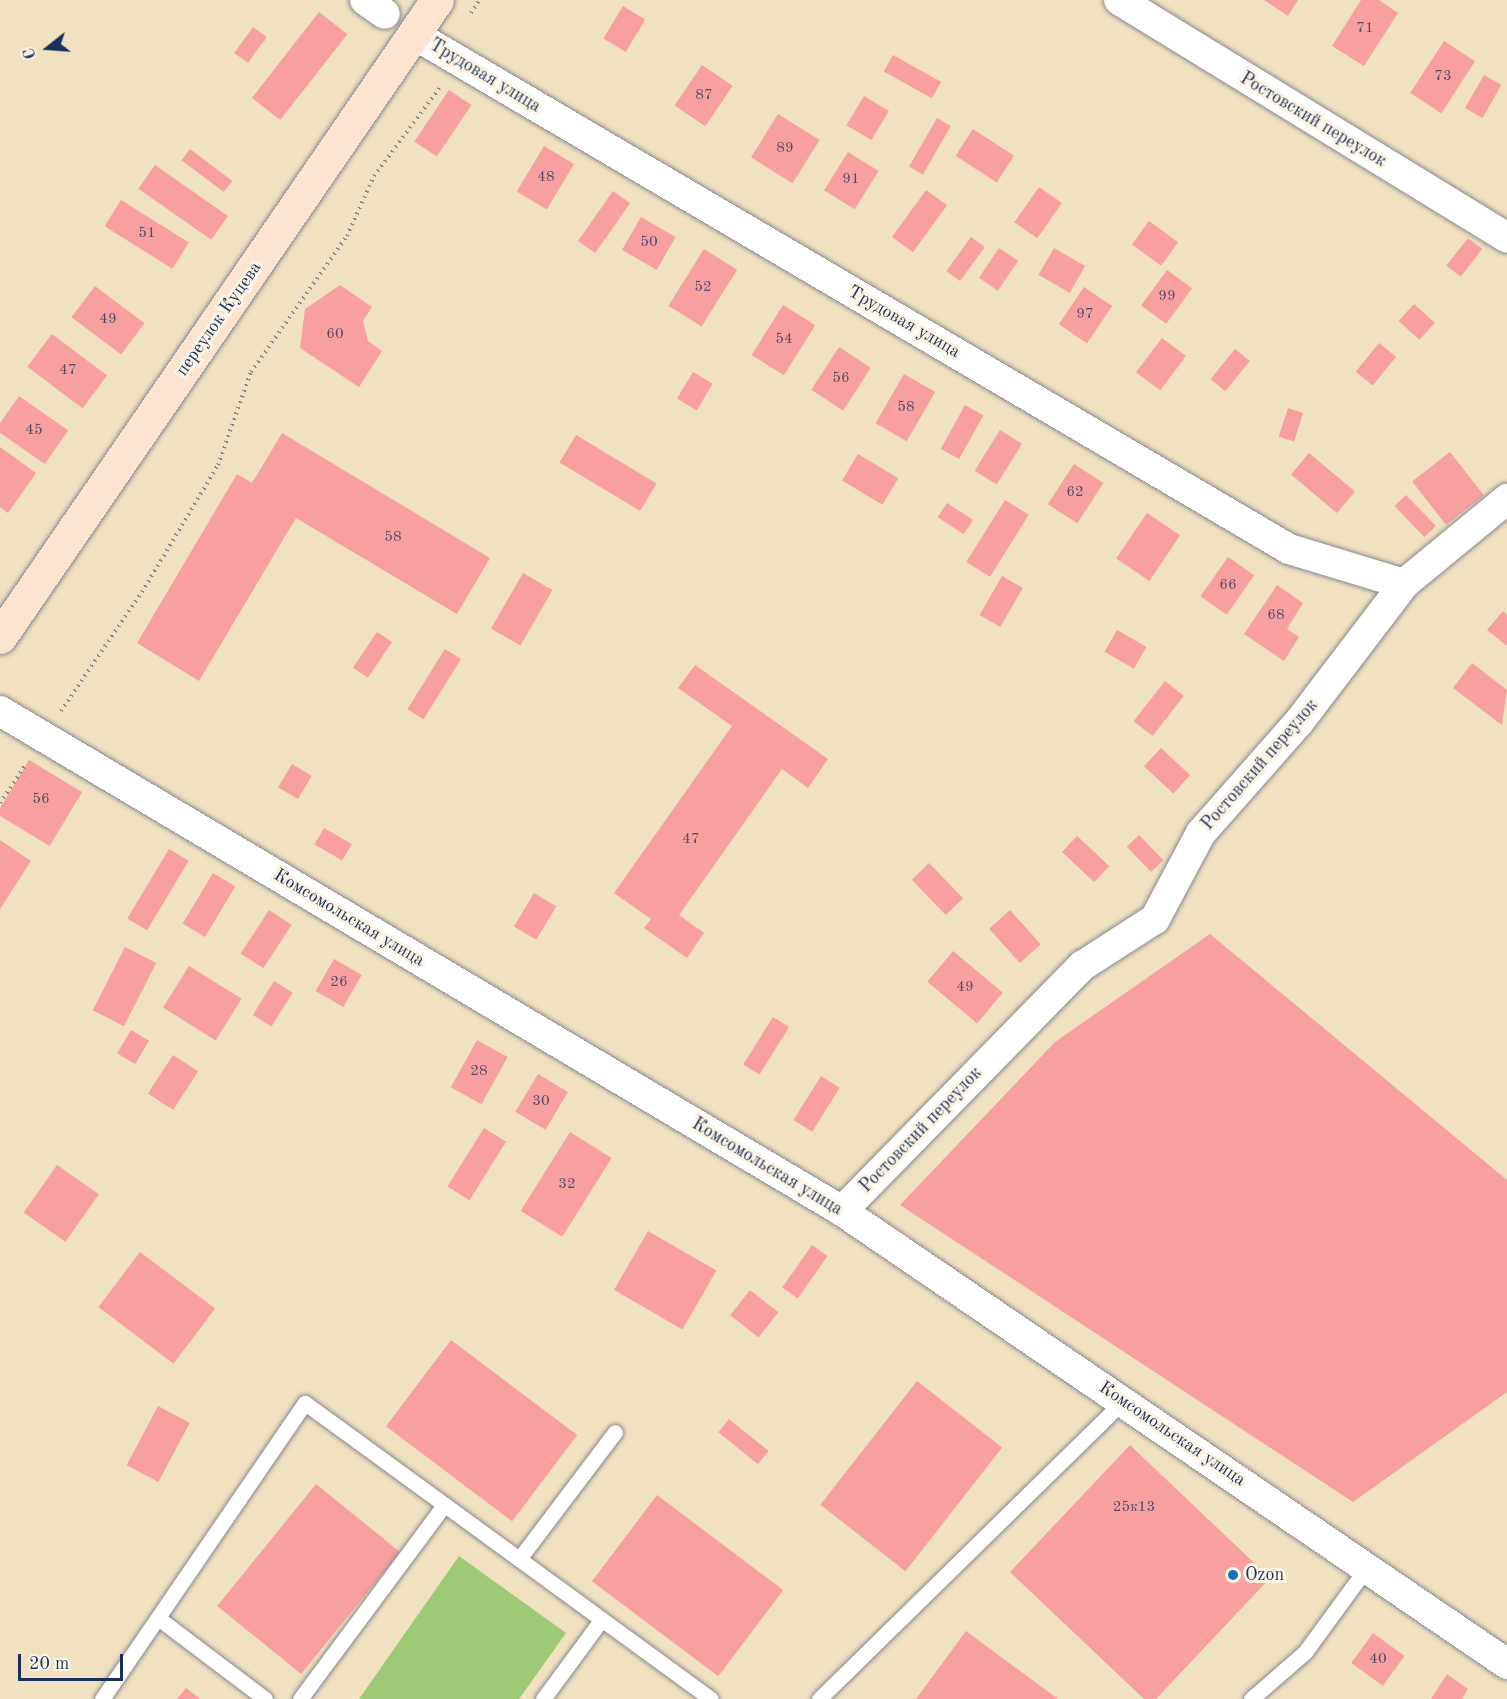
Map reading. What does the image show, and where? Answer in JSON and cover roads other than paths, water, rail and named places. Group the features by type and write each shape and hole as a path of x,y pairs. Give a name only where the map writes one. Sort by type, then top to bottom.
{"street":[{"name":"переулок Куцева","path":"0,637 437,0"},
{"name":"Ростовский переулок","path":"1119,0 1507,238"},
{"name":"Трудовая улица","path":"415,35 1289,549 1404,584"},
{"name":"Ростовский переулок","path":"842,1211 1082,966 1155,919 1201,833 1299,722 1404,584 1507,499"},
{"name":"Комсомольская улица","path":"0,711 842,1211 1368,1566 1396,1589 1507,1664"}],"lane":[{"path":"819,1699 1123,1401"},
{"path":"102,1699 304,1403 711,1699"},
{"path":"519,1559 615,1432"},
{"path":"300,1699 444,1505"},
{"path":"1251,1699 1305,1652 1368,1566"},
{"path":"158,1618 265,1699"},
{"path":"543,1699 602,1619"}],"place":[{"name":"Ozon","path":"1233,1575"}]}
